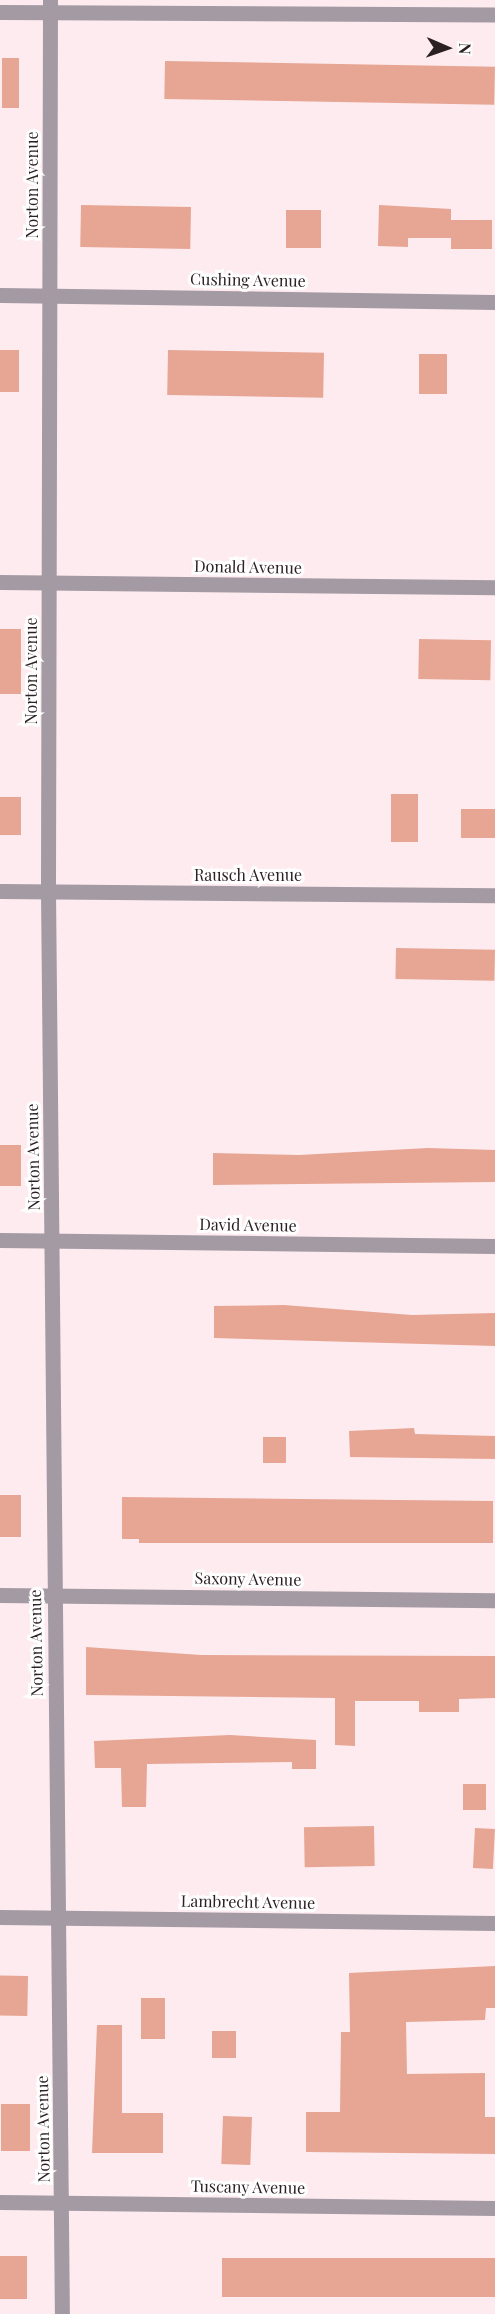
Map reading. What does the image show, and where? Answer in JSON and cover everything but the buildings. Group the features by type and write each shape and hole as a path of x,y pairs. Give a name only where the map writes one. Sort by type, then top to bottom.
{"street":[{"path":"0,12 50,6 495,15"},
{"name":"Norton Avenue","path":"50,6 48,891 53,1595 62,2314"},
{"name":"Cushing Avenue","path":"0,295 495,302"},
{"name":"Donald Avenue","path":"0,582 495,587"},
{"name":"Rausch Avenue","path":"0,891 495,895"},
{"name":"David Avenue","path":"0,1240 495,1246"},
{"name":"Saxony Avenue","path":"0,1595 495,1600"},
{"name":"Lambrecht Avenue","path":"0,1917 495,1923"},
{"name":"Tuscany Avenue","path":"0,2202 495,2208"}]}
